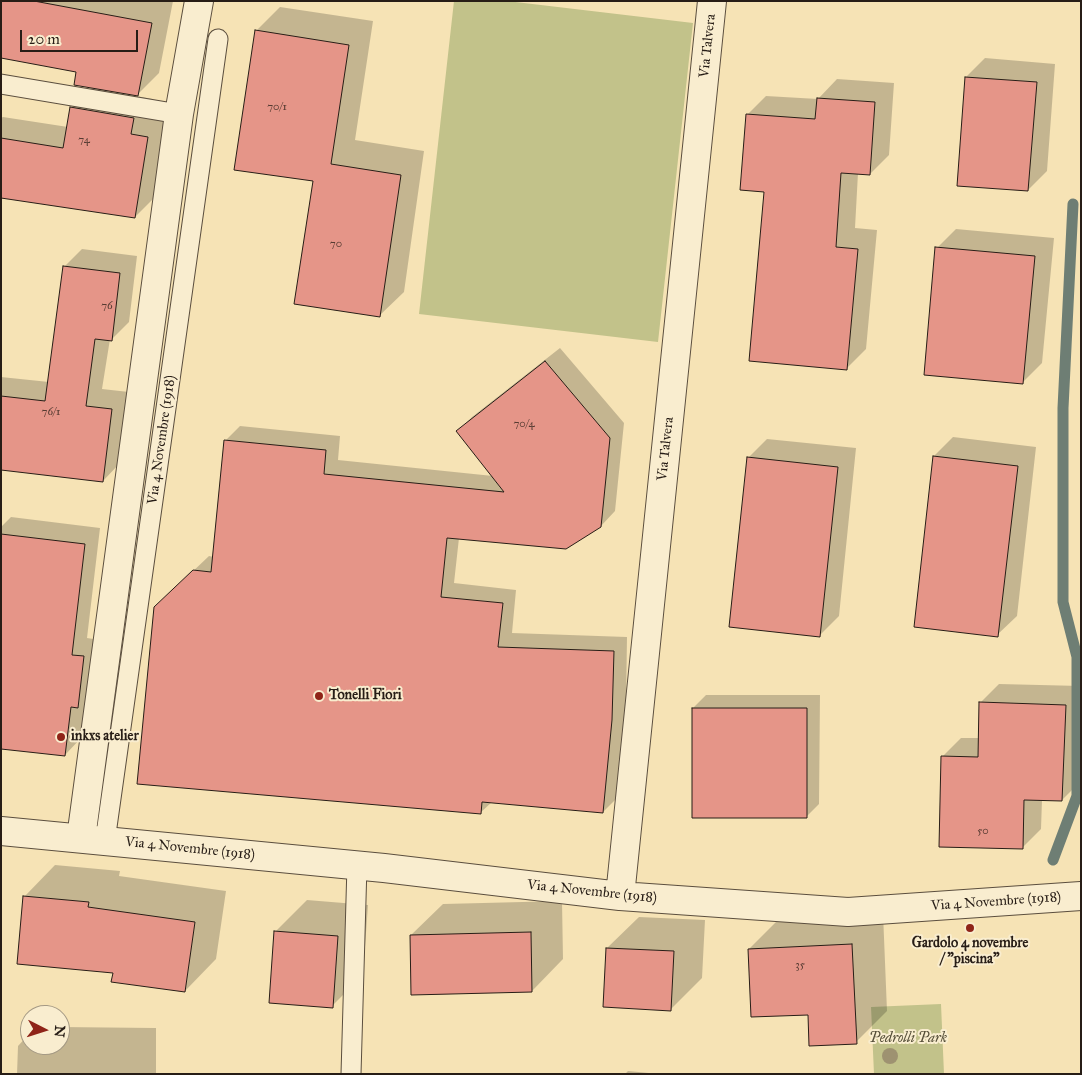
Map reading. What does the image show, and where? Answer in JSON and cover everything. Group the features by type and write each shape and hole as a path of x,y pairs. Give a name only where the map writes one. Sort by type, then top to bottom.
{"street":[{"name":"Via 4 Novembre (1918)","path":"93,839 179,114 199,1"},
{"name":"Via Talvera","path":"620,896 712,1"},
{"name":"Via 4 Novembre (1918)","path":"1,831 357,865 620,896 848,912 1081,896"}],"lane":[{"name":"Via 4 Novembre (1918)","path":"93,839 218,39"},
{"path":"1,84 179,114"},
{"path":"351,1074 357,865"}],"green space":[{"path":"454,1 507,1 693,23 658,342 419,314"},
{"name":"Pedrolli Park","path":"941,1004 944,1074 874,1074 871,1007"}],"building":[{"path":"1,1 34,1 152,23 138,96 74,85 76,72 1,58"},
{"path":"255,30 349,45 331,164 401,175 380,317 294,304 313,181 234,170"},
{"path":"965,77 1037,82 1028,191 957,186"},
{"path":"817,98 875,102 870,175 841,173 836,247 858,249 847,370 749,361 764,192 740,190 746,114 815,119"},
{"path":"70,107 134,118 131,134 148,137 135,218 1,198 1,138 63,148"},
{"path":"935,247 1035,256 1023,384 924,375"},
{"path":"63,266 120,273 112,341 95,339 86,406 112,409 103,482 1,470 1,396 45,401"},
{"path":"545,361 610,438 601,527 566,549 447,538 441,597 503,603 498,647 614,651 612,720 603,813 482,802 481,814 137,784 154,607 193,570 211,572 224,440 326,450 324,474 504,492 456,431"},
{"path":"933,456 1018,466 998,637 914,627"},
{"path":"747,457 838,467 820,637 729,627"},
{"path":"1,534 85,544 72,655 84,656 78,708 71,707 65,756 1,749"},
{"path":"979,702 1066,705 1062,801 1024,800 1023,849 939,847 941,756 978,757"},
{"path":"692,708 807,708 807,818 692,818"},
{"path":"23,896 89,902 88,907 195,922 185,992 111,982 113,973 17,964"},
{"path":"274,931 338,936 333,1008 269,1003"},
{"path":"531,932 532,992 411,995 410,935"},
{"path":"852,944 857,1044 809,1046 808,1015 751,1017 748,949"},
{"path":"606,948 674,951 671,1011 603,1007"}],"waterway":[{"path":"1053,860 1077,796 1077,657 1063,602 1063,408 1073,204"}],"place":[{"name":"Tonelli Fiori","path":"319,696"},
{"name":"inkxs atelier","path":"61,737"},
{"name":"Gardolo 4 novembre / \"piscina\"","path":"970,928"}]}
